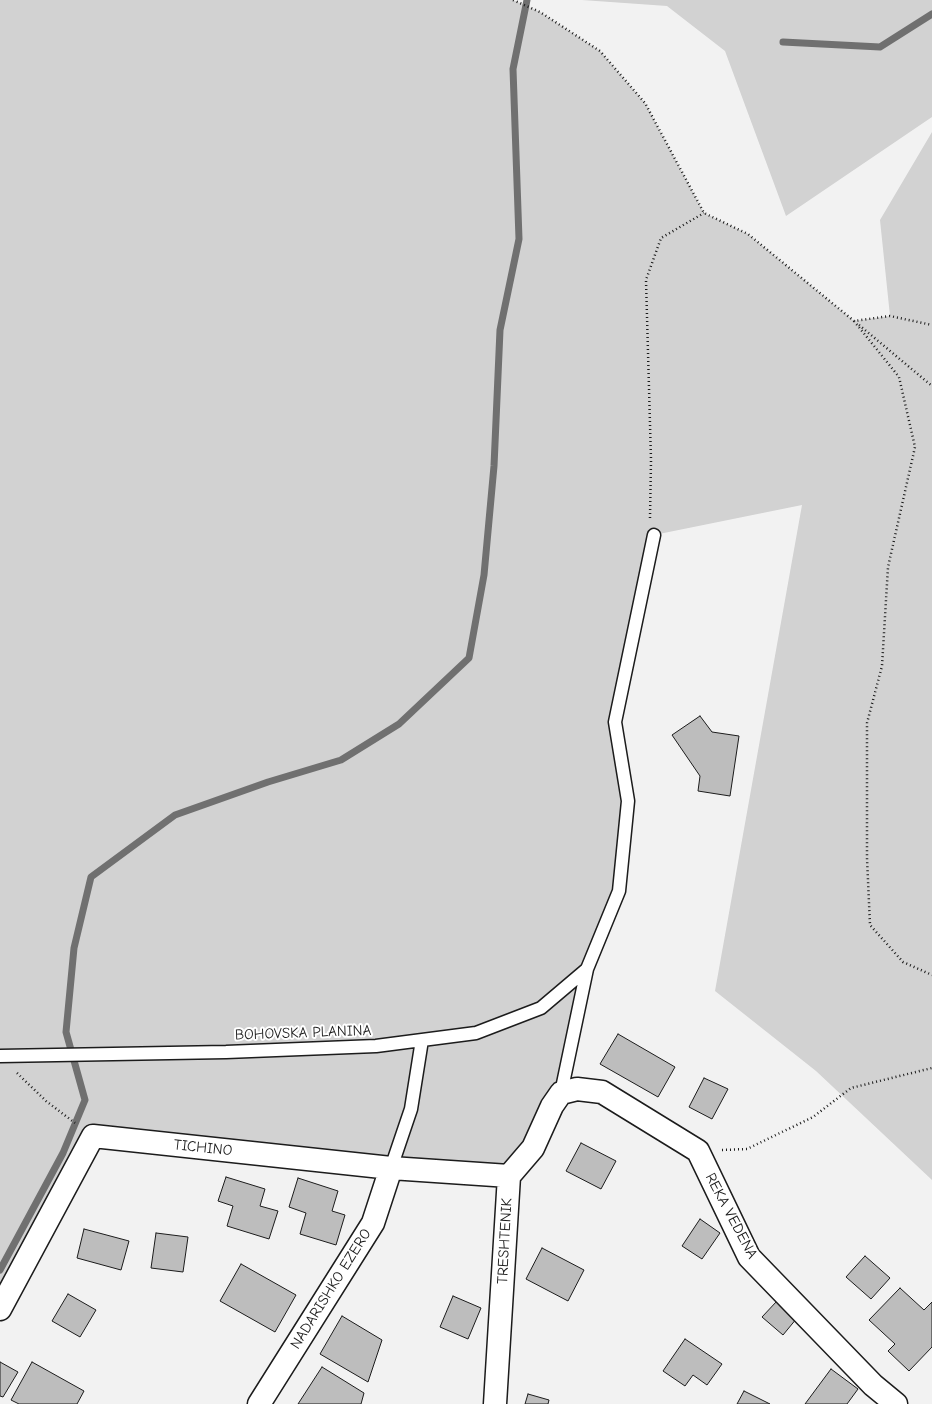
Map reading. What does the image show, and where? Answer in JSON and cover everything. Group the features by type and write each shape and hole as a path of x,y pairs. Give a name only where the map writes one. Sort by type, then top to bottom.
{"street":[{"path":"561,1094 577,1089 602,1092 698,1151"},
{"name":"TRESHTENIK","path":"495,1404 509,1176 533,1148 552,1106 561,1094"},
{"path":"0,1309 93,1136"},
{"name":"TICHINO","path":"93,1136 391,1168 509,1176"},
{"name":"REKA VEDENA","path":"698,1151 749,1257 873,1385 896,1404"},
{"name":"NADARISHKO EZERO","path":"259,1404 373,1223 391,1168"}],"lane":[{"path":"561,1094 587,969 619,891 628,801 615,722 654,535"},
{"name":"BOHOVSKA PLANINA","path":"0,1057 226,1052 376,1046 476,1033 541,1008 587,969"},
{"path":"391,1168 411,1109 422,1040"}],"path":[{"path":"513,0 540,12 600,51 645,103 704,213 748,234 932,386"},
{"path":"654,535 650,520 651,460 646,280 661,238 704,213"},
{"path":"854,321 890,316 932,325"},
{"path":"854,321 899,377 915,447 888,567 882,666 867,723 866,858 870,925 902,962 932,975"},
{"path":"0,1057 46,1101 93,1136"},
{"path":"698,1151 747,1149 813,1117 852,1088 932,1068"}],"shaded area":[{"path":"0,0 513,0 540,12 600,51 645,103 704,213 748,234 854,321 890,316 880,220 932,132 932,1180 816,1071 715,991 802,505 654,535 615,722 628,801 619,891 587,969 561,1093 509,1176 93,1136 0,1309"},
{"path":"582,0 932,0 932,117 786,216 725,51 667,6"}],"building":[{"path":"700,716 712,732 739,736 730,796 698,791 700,776 672,735"},
{"path":"618,1034 675,1067 658,1097 600,1064"},
{"path":"704,1078 728,1089 712,1119 689,1107"},
{"path":"581,1143 616,1161 601,1189 566,1171"},
{"path":"226,1177 265,1189 260,1206 278,1211 269,1239 227,1226 233,1206 218,1201"},
{"path":"298,1178 338,1191 332,1211 345,1215 336,1245 300,1234 306,1213 289,1207"},
{"path":"700,1219 720,1233 702,1259 682,1246"},
{"path":"84,1229 129,1241 121,1270 77,1258"},
{"path":"156,1233 188,1237 183,1272 151,1268"},
{"path":"542,1248 584,1270 568,1301 526,1279"},
{"path":"865,1256 890,1278 871,1299 846,1277"},
{"path":"241,1264 296,1295 275,1332 220,1301"},
{"path":"900,1288 924,1310 932,1302 932,1347 909,1371 888,1351 895,1344 869,1320"},
{"path":"68,1294 96,1310 80,1337 52,1321"},
{"path":"453,1296 481,1308 468,1339 440,1327"},
{"path":"777,1301 797,1318 783,1335 762,1317"},
{"path":"342,1316 382,1340 368,1382 320,1354"},
{"path":"685,1339 722,1364 707,1385 693,1375 685,1386 663,1371"},
{"path":"0,1362 18,1372 3,1397 0,1396"},
{"path":"32,1362 84,1391 77,1404 19,1404 11,1400"},
{"path":"322,1367 364,1393 361,1404 298,1404"},
{"path":"831,1369 858,1389 847,1404 805,1404"},
{"path":"744,1391 770,1404 737,1404"},
{"path":"528,1394 549,1400 548,1404 525,1404"}],"waterway":[{"path":"0,1270 63,1153 85,1100 66,1032 74,948 91,877 175,815 268,782 341,760 399,724 469,658 484,575 494,466 500,330 519,239 513,69 527,0"},
{"path":"783,42 880,47 932,14"}]}
